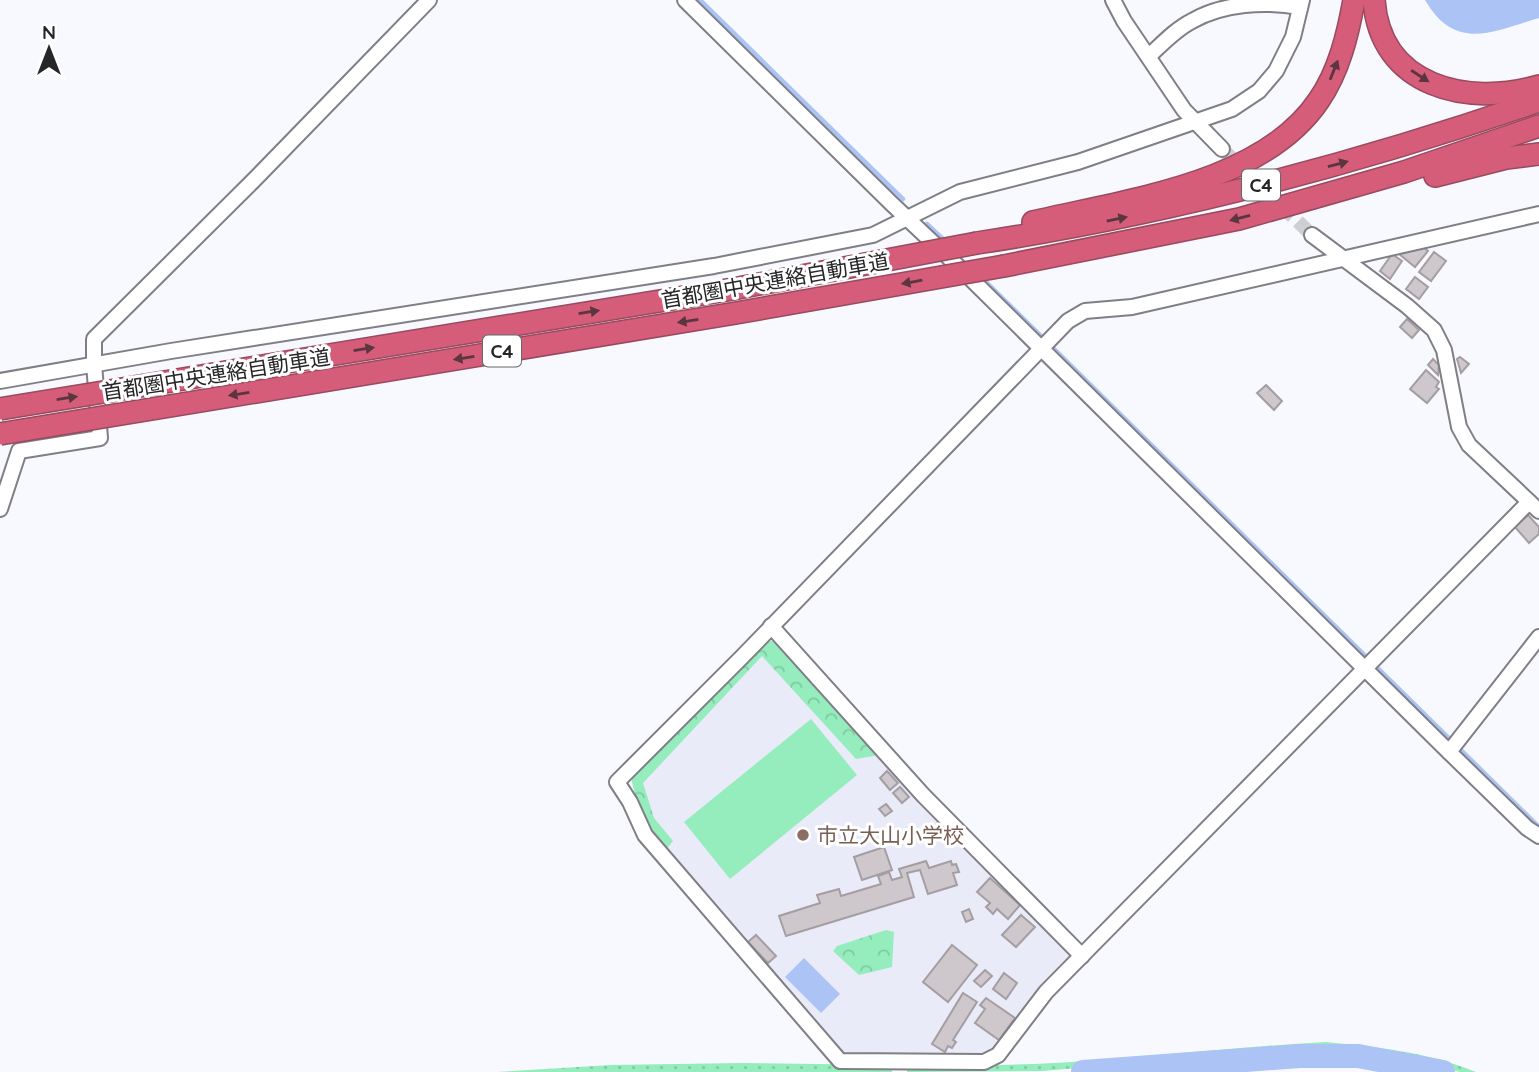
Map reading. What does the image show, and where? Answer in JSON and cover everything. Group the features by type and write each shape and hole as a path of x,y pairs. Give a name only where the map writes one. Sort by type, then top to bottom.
{"highway":[{"path":"977,239 1168,190 1261,155 1291,133 1320,99 1343,46 1354,0"},
{"path":"1374,0 1378,22 1391,48 1401,61 1423,80 1455,92 1490,96 1539,86"},
{"name":"首都圏中央連絡自動車道","path":"0,409 795,277 977,239 1072,229 1233,193 1469,125 1539,101"},
{"name":"首都圏中央連絡自動車道","path":"0,434 709,318 1004,266 1240,219 1355,186 1539,126"},
{"path":"1355,186 1395,187 1470,166 1539,154"}],"street":[{"path":"0,509 19,451 100,438 94,339 429,0"},
{"path":"685,0 1527,828 1539,836"},
{"path":"1113,0 1124,22 1184,110 1222,149"},
{"path":"0,381 856,241 960,192 1078,162 1197,123 1243,104 1269,80 1287,50 1301,3 1251,2 1210,14 1190,21 1149,56"},
{"path":"1312,235 1341,257 1408,306 1434,330 1444,349 1459,427 1469,444 1534,506 1364,667 1046,992 998,1055 984,1062 902,1067 840,1060 645,835 630,802 617,782 1068,321 1085,311 1132,307 1341,257 1539,214"},
{"path":"771,626 923,795 1082,957"},
{"path":"1449,751 1539,637"}],"shaded area":[{"name":"市立大山小学校","path":"773,641 967,849 1069,952 1069,962 997,1049 986,1055 847,1055 831,1047 642,822 631,778 766,642"}],"green space":[{"path":"773,641 879,755 856,759 762,656 643,783 654,818 673,841 665,851 642,822 631,778 766,642"},
{"path":"811,719 857,775 730,879 684,822"},
{"path":"886,930 894,932 892,967 859,975 833,951 837,946"},
{"path":"1326,1042 1421,1055 1476,1072 1460,1072 1360,1051 1238,1054 1043,1071 907,1072 912,1066 1061,1063"},
{"path":"1244,1063 1236,1072 1168,1072 1169,1070"},
{"path":"611,1065 891,1065 892,1072 497,1072"}],"water":[{"path":"1425,0 1539,0 1539,18 1491,32 1462,32 1449,27"},
{"path":"804,958 840,994 821,1013 785,977"}],"building":[{"path":"1423,247 1428,251 1415,267 1399,254"},
{"path":"1434,252 1446,261 1431,281 1419,272"},
{"path":"1392,254 1402,261 1390,279 1380,271"},
{"path":"1415,277 1428,287 1419,299 1406,289"},
{"path":"1407,319 1419,330 1412,338 1400,327"},
{"path":"1460,357 1469,364 1461,373 1457,359"},
{"path":"1433,359 1439,365 1438,375 1428,365"},
{"path":"1426,370 1439,382 1436,387 1439,389 1427,403 1410,389"},
{"path":"1266,385 1282,401 1274,410 1257,393"},
{"path":"1528,515 1539,527 1539,534 1529,543 1515,527"},
{"path":"887,771 898,783 890,790 880,778"},
{"path":"900,787 909,797 902,803 893,793"},
{"path":"886,804 892,811 885,816 879,809"},
{"path":"884,847 892,870 862,880 854,857"},
{"path":"926,861 929,868 951,861 952,865 956,864 959,872 953,873 957,885 928,894 920,870 907,873 914,897 786,936 779,916 820,903 817,895 839,889 841,896 881,884 878,876 889,872 892,880 902,877 899,869"},
{"path":"990,878 1020,905 1008,919 997,909 993,914 986,907 990,903 977,892"},
{"path":"969,909 973,919 966,922 962,912"},
{"path":"1021,915 1035,927 1016,947 1002,935"},
{"path":"756,935 776,956 768,963 748,942"},
{"path":"952,945 977,965 948,1002 923,982"},
{"path":"985,970 992,976 981,987 974,981"},
{"path":"1004,973 1017,983 1006,999 993,989"},
{"path":"963,993 977,1002 953,1040 956,1042 952,1048 948,1046 945,1052 932,1044"},
{"path":"986,998 1015,1018 999,1040 975,1023 985,1009 980,1005"}],"waterway":[{"path":"700,0 903,199"},
{"path":"927,224 945,241"},
{"path":"981,277 1539,827"},
{"path":"1083,1072 1300,1056 1358,1056 1443,1072"}],"tunnel":[{"path":"1222,149 1312,235"}],"place":[{"name":"市立大山小学校","path":"803,835"}]}
